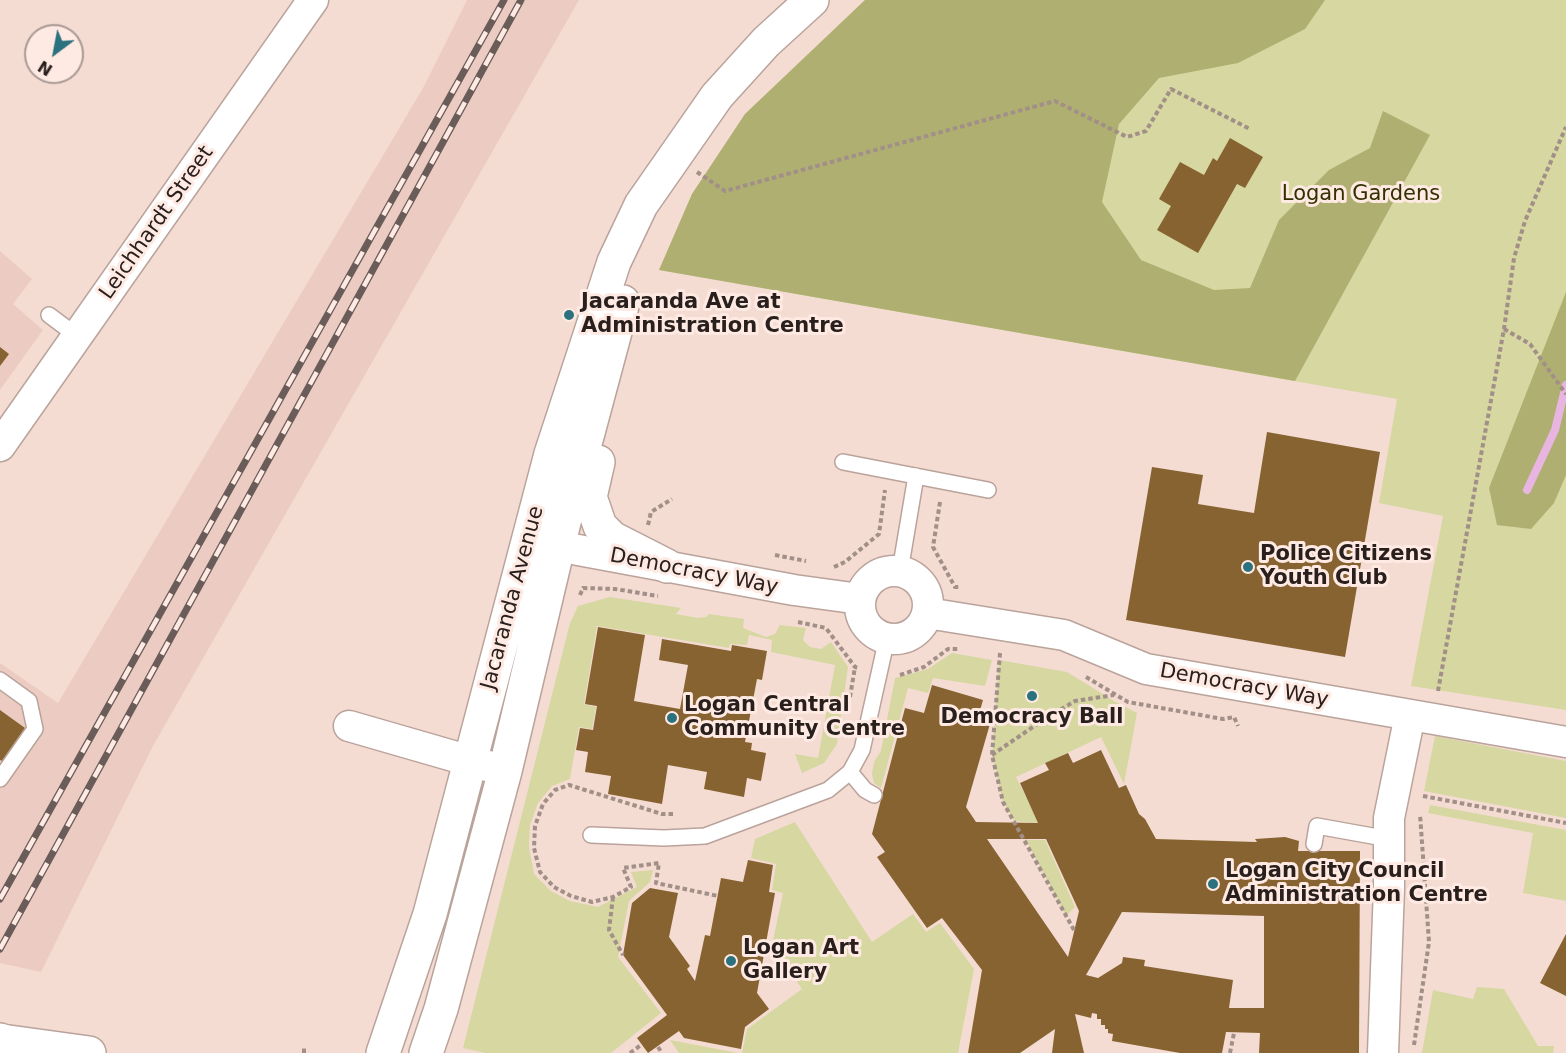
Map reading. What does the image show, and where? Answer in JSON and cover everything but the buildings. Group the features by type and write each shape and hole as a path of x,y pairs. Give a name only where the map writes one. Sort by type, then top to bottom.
{"street":[{"name":"Leichhardt Street","path":"0,446 52,386 78,336 313,0"},
{"name":"Jacaranda Avenue","path":"426,1053 441,1008 505,771 543,544 551,454 614,262 641,205 717,96 766,42 812,0"},
{"name":"Jacaranda Avenue","path":"380,1047 430,914 471,760 674,156"},
{"path":"621,310 620,370 590,497 600,526 664,582"},
{"name":"Democracy Way","path":"543,544 664,582 794,590 860,600"},
{"path":"900,571 919,582 925,591 928,602 927,613 923,622 908,636 897,639 887,638 869,628 863,620 860,600 863,589 870,580 879,574 900,571"},
{"name":"Democracy Way","path":"927,613 1064,635 1146,669 1566,742"},
{"path":"1383,1053 1389,818 1421,717"},
{"path":"349,726 505,771"},
{"path":"2,1041 39,1053"},
{"path":"2,1041 89,1053"}],"lane":[{"path":"49,315 78,336"},
{"path":"843,462 988,490"},
{"path":"900,571 916,476"},
{"path":"591,836 664,838 705,836 828,790 850,772 862,750 887,638"},
{"path":"0,680 29,700 35,729 0,779"},
{"path":"850,772 865,790 874,795"},
{"path":"1314,844 1317,826 1389,839"}],"path":[{"path":"674,156 724,191 1055,101 1127,137 1146,131 1171,89 1250,129"},
{"path":"1421,717 1504,329 1514,258 1522,230 1566,127"},
{"path":"1504,329 1530,344 1566,394"},
{"path":"833,567 845,562 879,534 886,490 877,489"},
{"path":"941,498 933,547 955,587 966,589"},
{"path":"646,533 651,512 672,499"},
{"path":"768,554 812,562"},
{"path":"579,597 583,588 615,589 664,582"},
{"path":"788,620 826,628 855,667 899,675 924,667 948,649 963,649"},
{"path":"1007,626 1000,655 992,755 1003,802 1074,930"},
{"path":"991,654 1000,655"},
{"path":"992,755 1075,701 1115,694"},
{"path":"1413,1053 1429,942 1419,796 1566,822"},
{"path":"613,897 609,930 623,955"},
{"path":"1230,1053 1234,1033"},
{"path":"630,1053 641,1045"},
{"path":"304,1047 304,1053"},
{"path":"658,1047 662,1053"}],"shaded area":[{"path":"467,0 579,0 153,746 41,972 0,963 0,663 58,703 423,88"},
{"path":"0,251 32,279 13,304 43,330 0,390"}],"green space":[{"name":"Logan Gardens","path":"865,0 1566,0 1566,710 1411,686 1443,516 1379,503 1397,399 659,270 692,194 745,114"},
{"path":"865,0 1325,0 1305,29 1238,63 1159,78 1119,124 1102,202 1141,260 1214,290 1250,288 1279,220 1329,170 1370,148 1383,111 1430,135 1295,381 659,270 692,194 745,114"},
{"path":"1566,292 1566,475 1554,503 1531,529 1497,525 1489,488"},
{"path":"610,597 681,608 676,614 698,618 709,614 744,619 743,628 766,637 775,634 780,625 806,628 803,640 810,647 821,649 831,642 848,667 837,744 824,763 802,773 795,754 818,758 835,665 771,652 772,640 749,635 747,645 730,644 729,648 597,626 584,704 596,707 592,729 579,727 570,779 552,786 538,803 530,825 529,847 534,874 551,891 570,901 598,907 637,887 631,872 653,870 650,882 629,901 618,957 661,1013 611,1053 485,1053 463,1048 570,623 578,606"},
{"path":"952,653 992,660 985,686 933,678 928,693 908,688 881,788 874,783 872,774 874,762 881,751 895,678 928,669"},
{"path":"999,660 1067,672 1137,713 1124,784 1101,737 1016,777 1039,823 1014,821 1003,802 992,755"},
{"path":"1435,736 1566,761 1566,818 1424,791"},
{"path":"1430,805 1566,830 1566,901 1523,893 1533,833 1428,813"},
{"path":"795,822 872,942 913,914 926,932 940,923 974,969 958,1053 742,1053 747,1029 802,989 772,945 783,893 772,890 776,864 751,858 755,839"},
{"path":"1026,840 1045,840 1075,907 1066,916"},
{"path":"1477,987 1504,989 1538,1046 1554,1046 1553,1053 1422,1053 1433,990 1473,999"},
{"path":"670,1040 738,1053 679,1053"}],"waterway":[{"path":"1527,490 1555,430 1566,385"}],"railway":[{"path":"0,899 504,0"},
{"path":"0,949 521,0"}],"place":[{"name":"Jacaranda Ave at Administration Centre","path":"569,315"},
{"name":"Police Citizens Youth Club","path":"1248,567"},
{"name":"Democracy Ball","path":"1032,696"},
{"name":"Logan Central Community Centre","path":"672,718"},
{"name":"Logan City Council Administration Centre","path":"1213,884"},
{"name":"Logan Art Gallery","path":"731,961"}]}
